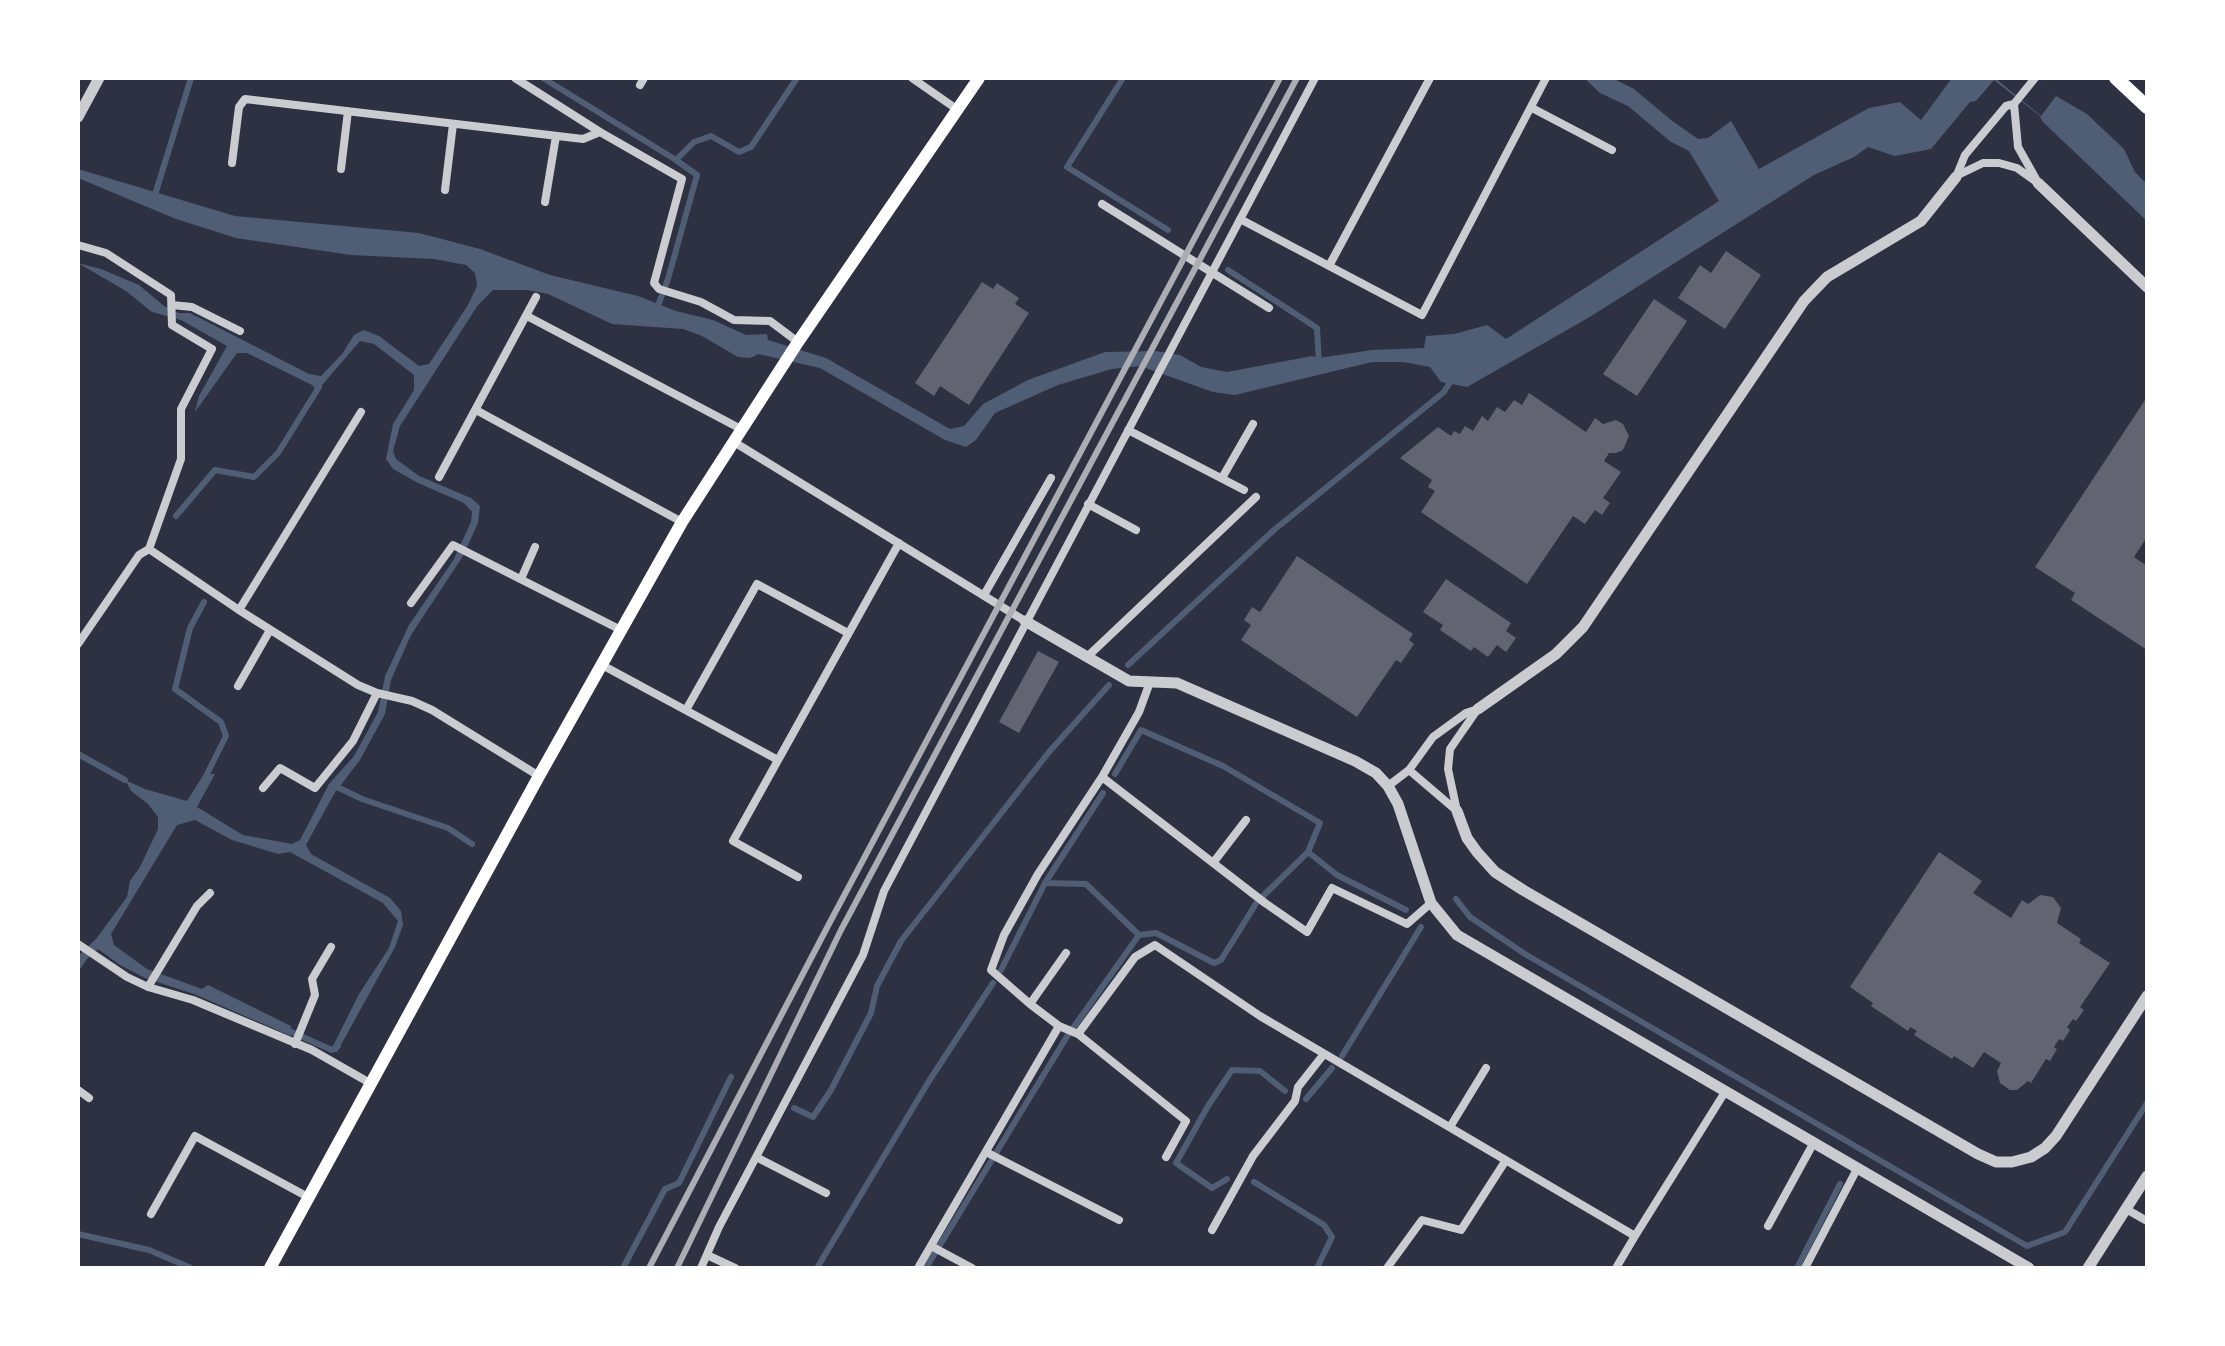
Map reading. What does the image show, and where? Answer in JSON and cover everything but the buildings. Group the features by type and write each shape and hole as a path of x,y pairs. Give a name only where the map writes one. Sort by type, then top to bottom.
{"highway":[{"path":"2116,78 2147,107"}],"main road":[{"path":"270,1268 682,522 798,342 979,78"}],"street":[{"path":"78,117 99,78"},
{"path":"515,78 682,179 654,283 664,291 701,302 734,320 770,321 798,342"},
{"path":"912,78 958,110"},
{"path":"701,1268 863,955 884,891 1315,78"},
{"path":"1329,266 1430,78"},
{"path":"1240,219 1422,315 1546,78"},
{"path":"1388,786 1409,770 1433,737 1556,654 1583,627 1804,301 1827,277 1921,221 1956,177 1965,155 2006,106 2014,104 2035,78"},
{"path":"232,163 239,107 245,99 583,139 600,132"},
{"path":"2014,104 2018,147 2038,183"},
{"path":"1532,108 1612,150"},
{"path":"341,169 348,111"},
{"path":"445,190 453,124"},
{"path":"545,202 556,136"},
{"path":"1956,177 1983,163 2017,168 2038,183 2147,287"},
{"path":"1102,204 1269,308"},
{"path":"78,245 106,253 171,295 172,325 212,349 181,409 181,459 149,549 139,555 78,644"},
{"path":"439,477 536,297"},
{"path":"172,305 192,307 240,331"},
{"path":"527,316 741,429"},
{"path":"476,410 682,522"},
{"path":"239,610 361,412"},
{"path":"1222,478 1253,424"},
{"path":"1128,430 1244,490"},
{"path":"734,442 1025,621 1129,681 1177,683 1376,773 1398,804 1431,903 1457,935 2029,1268"},
{"path":"984,595 1051,478"},
{"path":"1087,657 1256,497"},
{"path":"1088,504 1136,530"},
{"path":"798,877 733,841 899,543"},
{"path":"411,603 453,545 621,630"},
{"path":"521,579 535,547"},
{"path":"149,549 358,685 432,710 539,776"},
{"path":"686,710 757,584 848,633"},
{"path":"238,686 270,630"},
{"path":"602,665 778,760"},
{"path":"1150,682 1139,712 1102,777 1038,874 1004,935 991,970 1030,1004 1059,1026 1078,1034 1186,1121 1166,1157"},
{"path":"263,788 280,768 315,788 353,741 377,693"},
{"path":"1478,709 1450,749 1448,769 1457,811 1467,838 1495,872 1996,1162 2031,1157 2056,1136 2147,996"},
{"path":"1409,770 1457,811"},
{"path":"1102,777 1254,895 1307,932 1332,888 1407,924 1431,903"},
{"path":"1213,863 1246,820"},
{"path":"148,987 197,906 210,893"},
{"path":"1078,1034 1135,957 1155,945 1248,1008 1635,1236"},
{"path":"81,946 127,977 148,987 193,1000 295,1044 370,1083"},
{"path":"295,1044 315,995 312,979 331,947"},
{"path":"1030,1004 1066,953"},
{"path":"918,1268 1059,1026"},
{"path":"1212,1230 1253,1156 1295,1101 1298,1087 1324,1054"},
{"path":"1450,1127 1486,1068"},
{"path":"78,1090 89,1098"},
{"path":"1616,1268 1725,1092"},
{"path":"151,1214 195,1136 308,1197"},
{"path":"1768,1226 1813,1144"},
{"path":"986,1152 1119,1220"},
{"path":"756,1157 826,1193"},
{"path":"1387,1268 1422,1220 1461,1230 1506,1160"},
{"path":"1805,1268 1857,1169"},
{"path":"2088,1268 2147,1176"},
{"path":"2126,1209 2147,1221"},
{"path":"931,1246 972,1268"},
{"path":"707,1255 735,1268"}],"water":[{"path":"1584,78 1612,78 1634,89 1698,139 1708,138 1731,121 1759,169 1869,108 1900,102 1921,120 1952,78 2034,78 2056,96 2087,114 2124,149 2135,172 2147,184 2147,221 2040,116 1994,80 1976,101 1970,102 1931,149 1895,156 1868,147 1854,157 1814,175 1588,318 1467,387 1441,382 1430,367 1403,362 1372,362 1235,395 1213,392 1140,366 1112,369 1058,385 995,413 976,440 966,447 945,440 820,368 758,354 751,358 738,357 683,329 612,324 548,294 527,290 493,290 478,305 400,426 393,451 396,459 419,476 471,498 480,506 478,523 463,556 411,635 391,680 385,714 306,845 311,854 390,898 401,911 403,925 395,947 337,1052 333,1052 333,1046 359,994 389,948 398,921 383,903 290,852 278,854 232,840 195,820 177,825 111,934 114,945 147,969 202,989 208,985 291,1026 291,1036 194,994 145,978 98,949 78,972 78,956 96,939 127,897 130,881 158,829 158,817 148,804 131,791 125,780 187,801 204,774 215,774 197,807 243,835 292,844 300,840 329,784 354,756 378,712 385,676 409,625 454,559 471,522 472,512 464,503 393,469 386,459 393,424 414,390 414,375 374,344 360,341 317,391 312,385 247,353 237,353 195,412 199,396 227,346 181,320 152,312 126,291 78,263 139,285 164,306 179,313 190,313 309,374 321,376 342,354 354,335 364,330 379,336 419,366 429,364 477,286 475,273 466,265 434,259 351,255 236,238 176,219 78,178 78,169 235,216 419,233 480,249 550,275 638,296 676,311 713,320 746,335 767,334 768,340 826,358 950,429 964,426 983,404 1028,380 1105,352 1156,351 1180,355 1201,367 1227,372 1312,356 1319,358 1372,350 1424,348 1426,336 1454,334 1487,325 1506,339 1719,201 1689,151 1671,142 1628,106 1600,93"}],"pier":[{"path":"1995,78 2034,78 2056,96 2041,116"}],"waterway":[{"path":"154,198 191,78"},
{"path":"543,78 676,160"},
{"path":"656,311 697,175 676,160 694,142 711,136 739,152 751,147 797,78"},
{"path":"1123,78 1067,167 1168,230"},
{"path":"1228,270 1317,328 1319,364"},
{"path":"1128,665 1274,530 1444,392 1452,379"},
{"path":"176,516 215,470 254,477 278,453 319,387"},
{"path":"204,602 190,628 175,689 221,722 226,736 204,780"},
{"path":"794,1108 813,1117 831,1090 871,1013 877,986 901,941 1049,752 1109,685"},
{"path":"926,1268 1066,1038 1139,935 1156,933 1214,963 1221,960 1257,902 1308,852 1320,823 1223,766 1141,730 1115,774"},
{"path":"78,754 125,780"},
{"path":"333,785 362,799 448,828 472,844"},
{"path":"1001,970 1045,883 1103,793"},
{"path":"1308,852 1337,875 1406,910"},
{"path":"1045,883 1086,884 1139,935"},
{"path":"1456,899 1470,917 1525,954 2027,1246 2065,1232 2147,1103"},
{"path":"1342,1056 1421,927"},
{"path":"817,1268 929,1081 993,983"},
{"path":"287,1030 332,1050 338,1046"},
{"path":"1306,1099 1332,1068"},
{"path":"1227,1179 1212,1188 1176,1163 1208,1106 1232,1070 1260,1071 1285,1091"},
{"path":"623,1268 665,1189 679,1183 731,1077"},
{"path":"1254,1182 1324,1225 1332,1237 1317,1268"},
{"path":"1797,1268 1840,1184"},
{"path":"78,1234 149,1250 191,1268"}],"railway":[{"path":"649,1268 1280,78"},
{"path":"677,1268 841,930 1297,78"}]}
